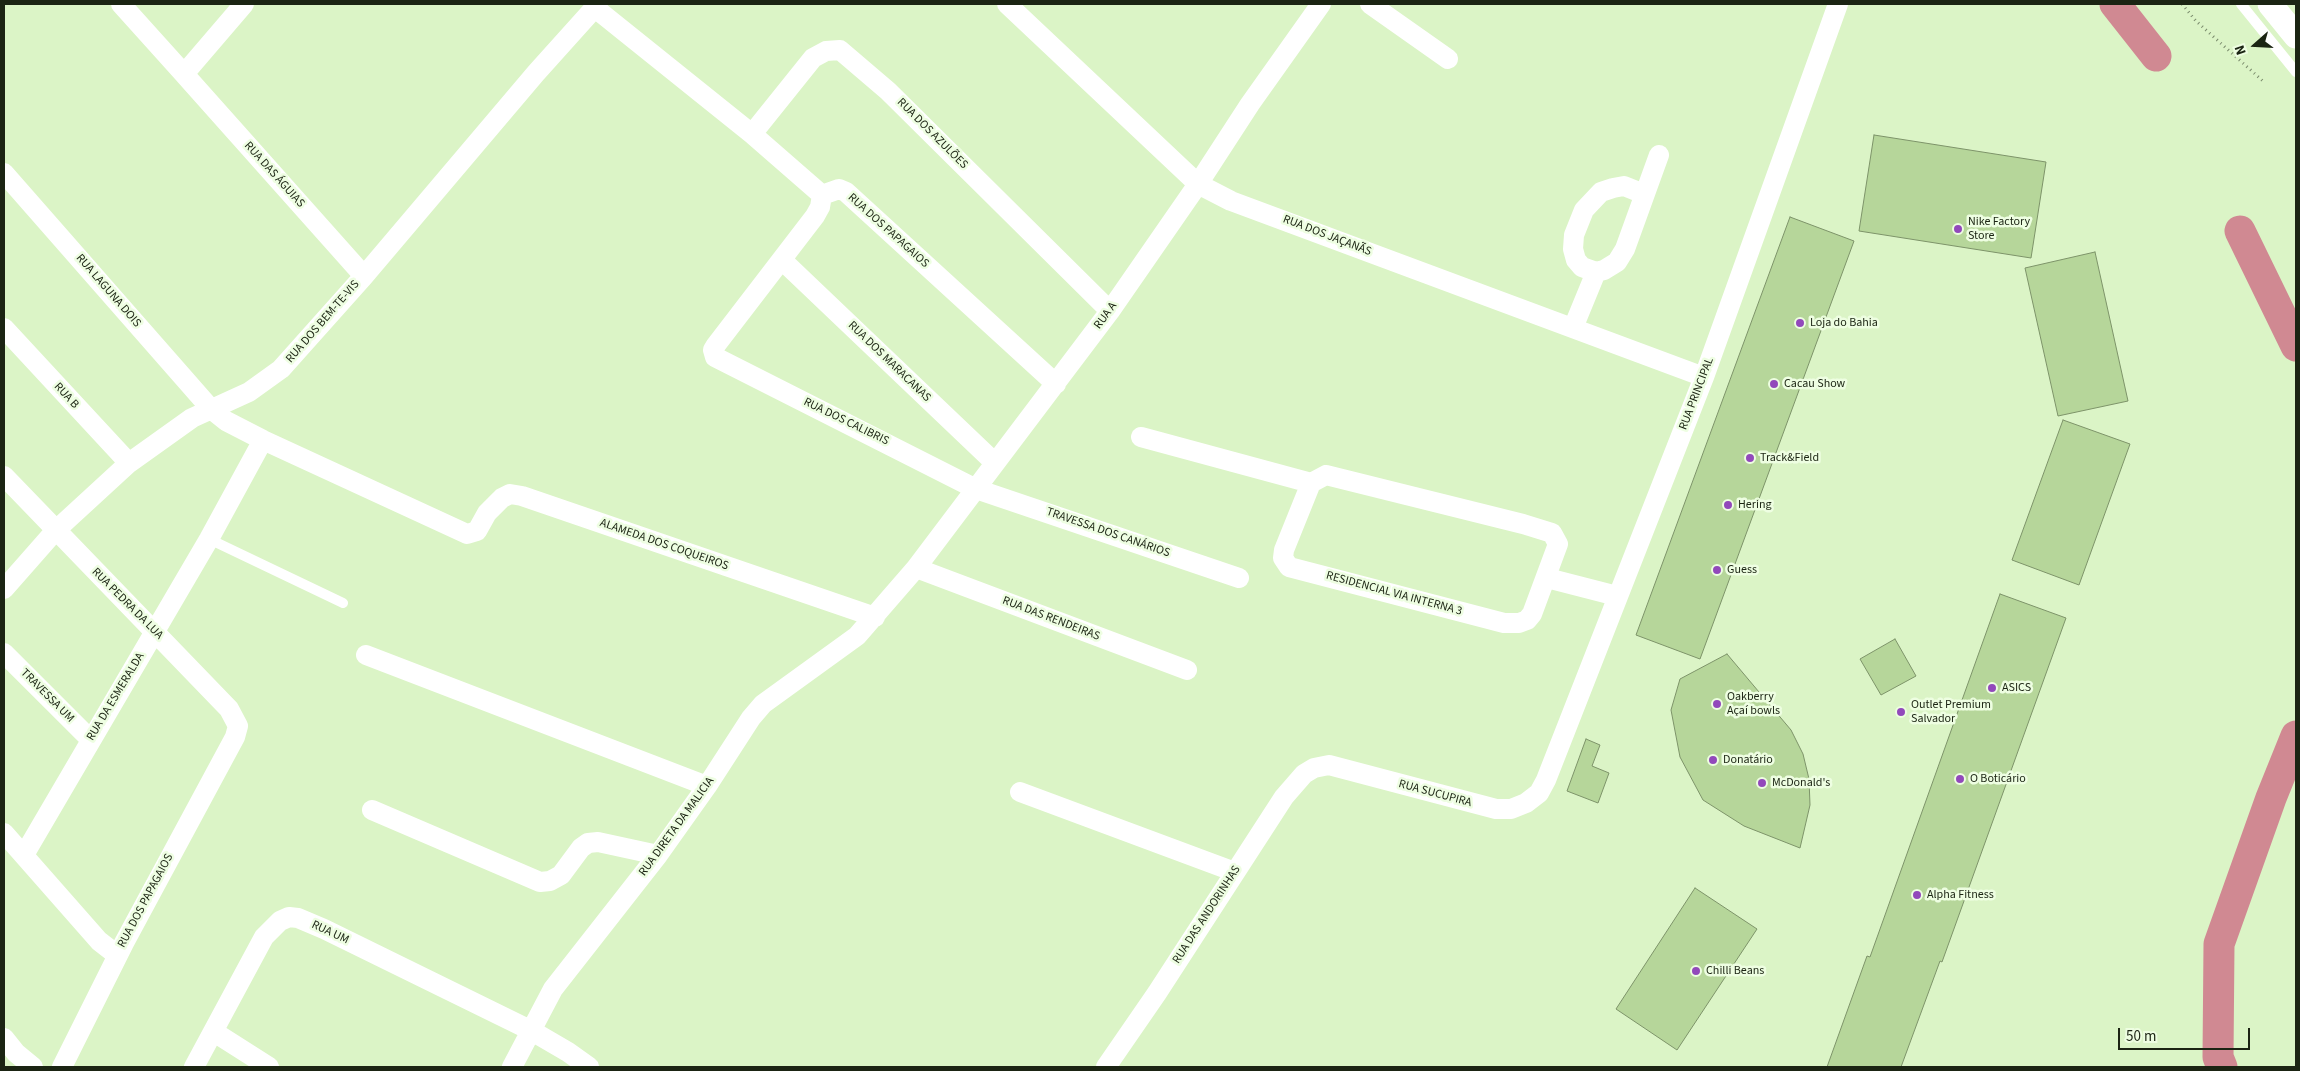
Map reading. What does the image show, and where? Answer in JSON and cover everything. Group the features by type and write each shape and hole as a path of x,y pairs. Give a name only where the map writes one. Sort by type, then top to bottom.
{"street":[{"name":"RUA DAS ÁGUIAS","path":"121,4 364,276"},
{"path":"184,74 244,4"},
{"name":"RUA DOS JAÇANÃS","path":"1007,4 1198,184 1231,201 1704,376"},
{"name":"RUA A","path":"875,617 916,568 1110,311 1198,184 1250,104 1321,4"},
{"path":"1370,4 1448,59"},
{"name":"RUA PRINCIPAL","path":"1546,780 1704,376 1838,4"},
{"path":"2270,4 2296,36"},
{"path":"596,6 752,134 822,195 820,207 782,260"},
{"name":"RUA DOS BEM-TE-VIS","path":"4,589 55,531 129,463 192,418 249,392 281,369 364,276 536,73 596,6"},
{"name":"RUA DOS AZULÕES","path":"752,134 813,58 832,49 840,50 888,91 1110,311"},
{"path":"1644,194 1624,186 1613,188 1601,192 1584,210 1574,235 1573,249 1576,260 1582,267 1596,272 1604,270 1617,262 1625,249 1637,219 1644,194 1659,155"},
{"name":"RUA LAGUNA DOIS","path":"4,173 211,409 226,421 262,440 467,534"},
{"name":"RUA DOS PAPAGAIOS","path":"822,195 839,189 846,192 1056,384"},
{"name":"RUA DOS CALIBRIS","path":"782,260 716,345 713,350 715,358 976,489"},
{"name":"RUA DOS MARACANAS","path":"782,260 995,464"},
{"path":"1573,328 1596,272"},
{"name":"RUA B","path":"4,328 129,463"},
{"path":"1141,437 1546,530 1552,533 1558,544 1547,578 1617,596"},
{"name":"RUA DA ESMERALDA","path":"24,855 209,538 262,440"},
{"name":"RUA PEDRA DA LUA","path":"4,476 55,531 229,709 238,726 235,738"},
{"name":"RESIDENCIAL VIA INTERNA 3","path":"1319,479 1284,550 1285,562 1289,567 1504,623 1519,624 1527,620 1532,614 1547,578"},
{"name":"TRAVESSA DOS CANÁRIOS","path":"976,489 1239,578"},
{"name":"ALAMEDA DOS COQUEIROS","path":"467,534 477,531 487,513 502,498 510,494 522,496 875,617"},
{"name":"RUA DAS RENDEIRAS","path":"916,568 1187,670"},
{"name":"RUA DIRETA DA MALICIA","path":"512,1067 554,989 658,855 707,786 737,737 764,704 857,636 875,617"},
{"name":"TRAVESSA UM","path":"4,653 90,740"},
{"path":"366,655 707,786"},
{"name":"RUA DOS PAPAGAIOS","path":"62,1067 117,955 235,738"},
{"name":"RUA SUCUPIRA","path":"1314,768 1329,765 1496,809 1511,809 1526,803 1539,793 1546,780"},
{"name":"RUA DAS ANDORINHAS","path":"1106,1067 1293,784 1314,768"},
{"path":"1020,792 1235,872"},
{"path":"372,810 540,882 550,881 561,875 581,848 588,843 598,842 658,855"},
{"path":"4,833 99,941 117,955"},
{"name":"RUA UM","path":"194,1067 264,937 280,921 289,917 298,918 324,929 532,1031"},
{"path":"532,1031 589,1067"},
{"path":"214,1032 269,1067"},
{"path":"4,1038 16,1053 33,1067"}],"lane":[{"path":"2241,4 2296,72"},
{"path":"209,538 343,603"}],"path":[{"path":"2182,4 2196,22 2264,82"}],"building":[{"path":"1874,135 2046,162 2031,258 1859,231"},
{"path":"1790,217 1854,241 1700,659 1636,635"},
{"path":"2095,252 2128,401 2058,416 2025,268"},
{"path":"2063,420 2130,444 2079,585 2012,560"},
{"path":"2000,594 2066,618 1942,962 1940,961 1901,1067 1827,1067 1867,956 1870,957"},
{"path":"1895,639 1916,676 1881,695 1860,659"},
{"path":"1727,654 1791,730 1803,754 1809,779 1810,805 1800,848 1744,826 1703,800 1680,757 1671,710 1680,679"},
{"path":"1586,739 1600,745 1592,766 1609,773 1598,803 1567,791"},
{"path":"1695,888 1757,929 1677,1050 1616,1009"}],"waterway":[{"path":"2115,4 2156,56"},
{"path":"2240,231 2296,346"},
{"path":"2222,1067 2218,1057 2219,944 2271,798 2296,736"}],"place":[{"name":"Nike Factory Store","path":"1958,229"},
{"name":"Loja do Bahia","path":"1800,323"},
{"name":"Cacau Show","path":"1774,384"},
{"name":"Track&Field","path":"1750,458"},
{"name":"Hering","path":"1728,505"},
{"name":"Guess","path":"1717,570"},
{"name":"ASICS","path":"1992,688"},
{"name":"Oakberry Açaí bowls","path":"1717,704"},
{"name":"Outlet Premium Salvador","path":"1901,712"},
{"name":"Donatário","path":"1713,760"},
{"name":"O Boticário","path":"1960,779"},
{"name":"McDonald's","path":"1762,783"},
{"name":"Alpha Fitness","path":"1917,895"},
{"name":"Chilli Beans","path":"1696,971"}]}
